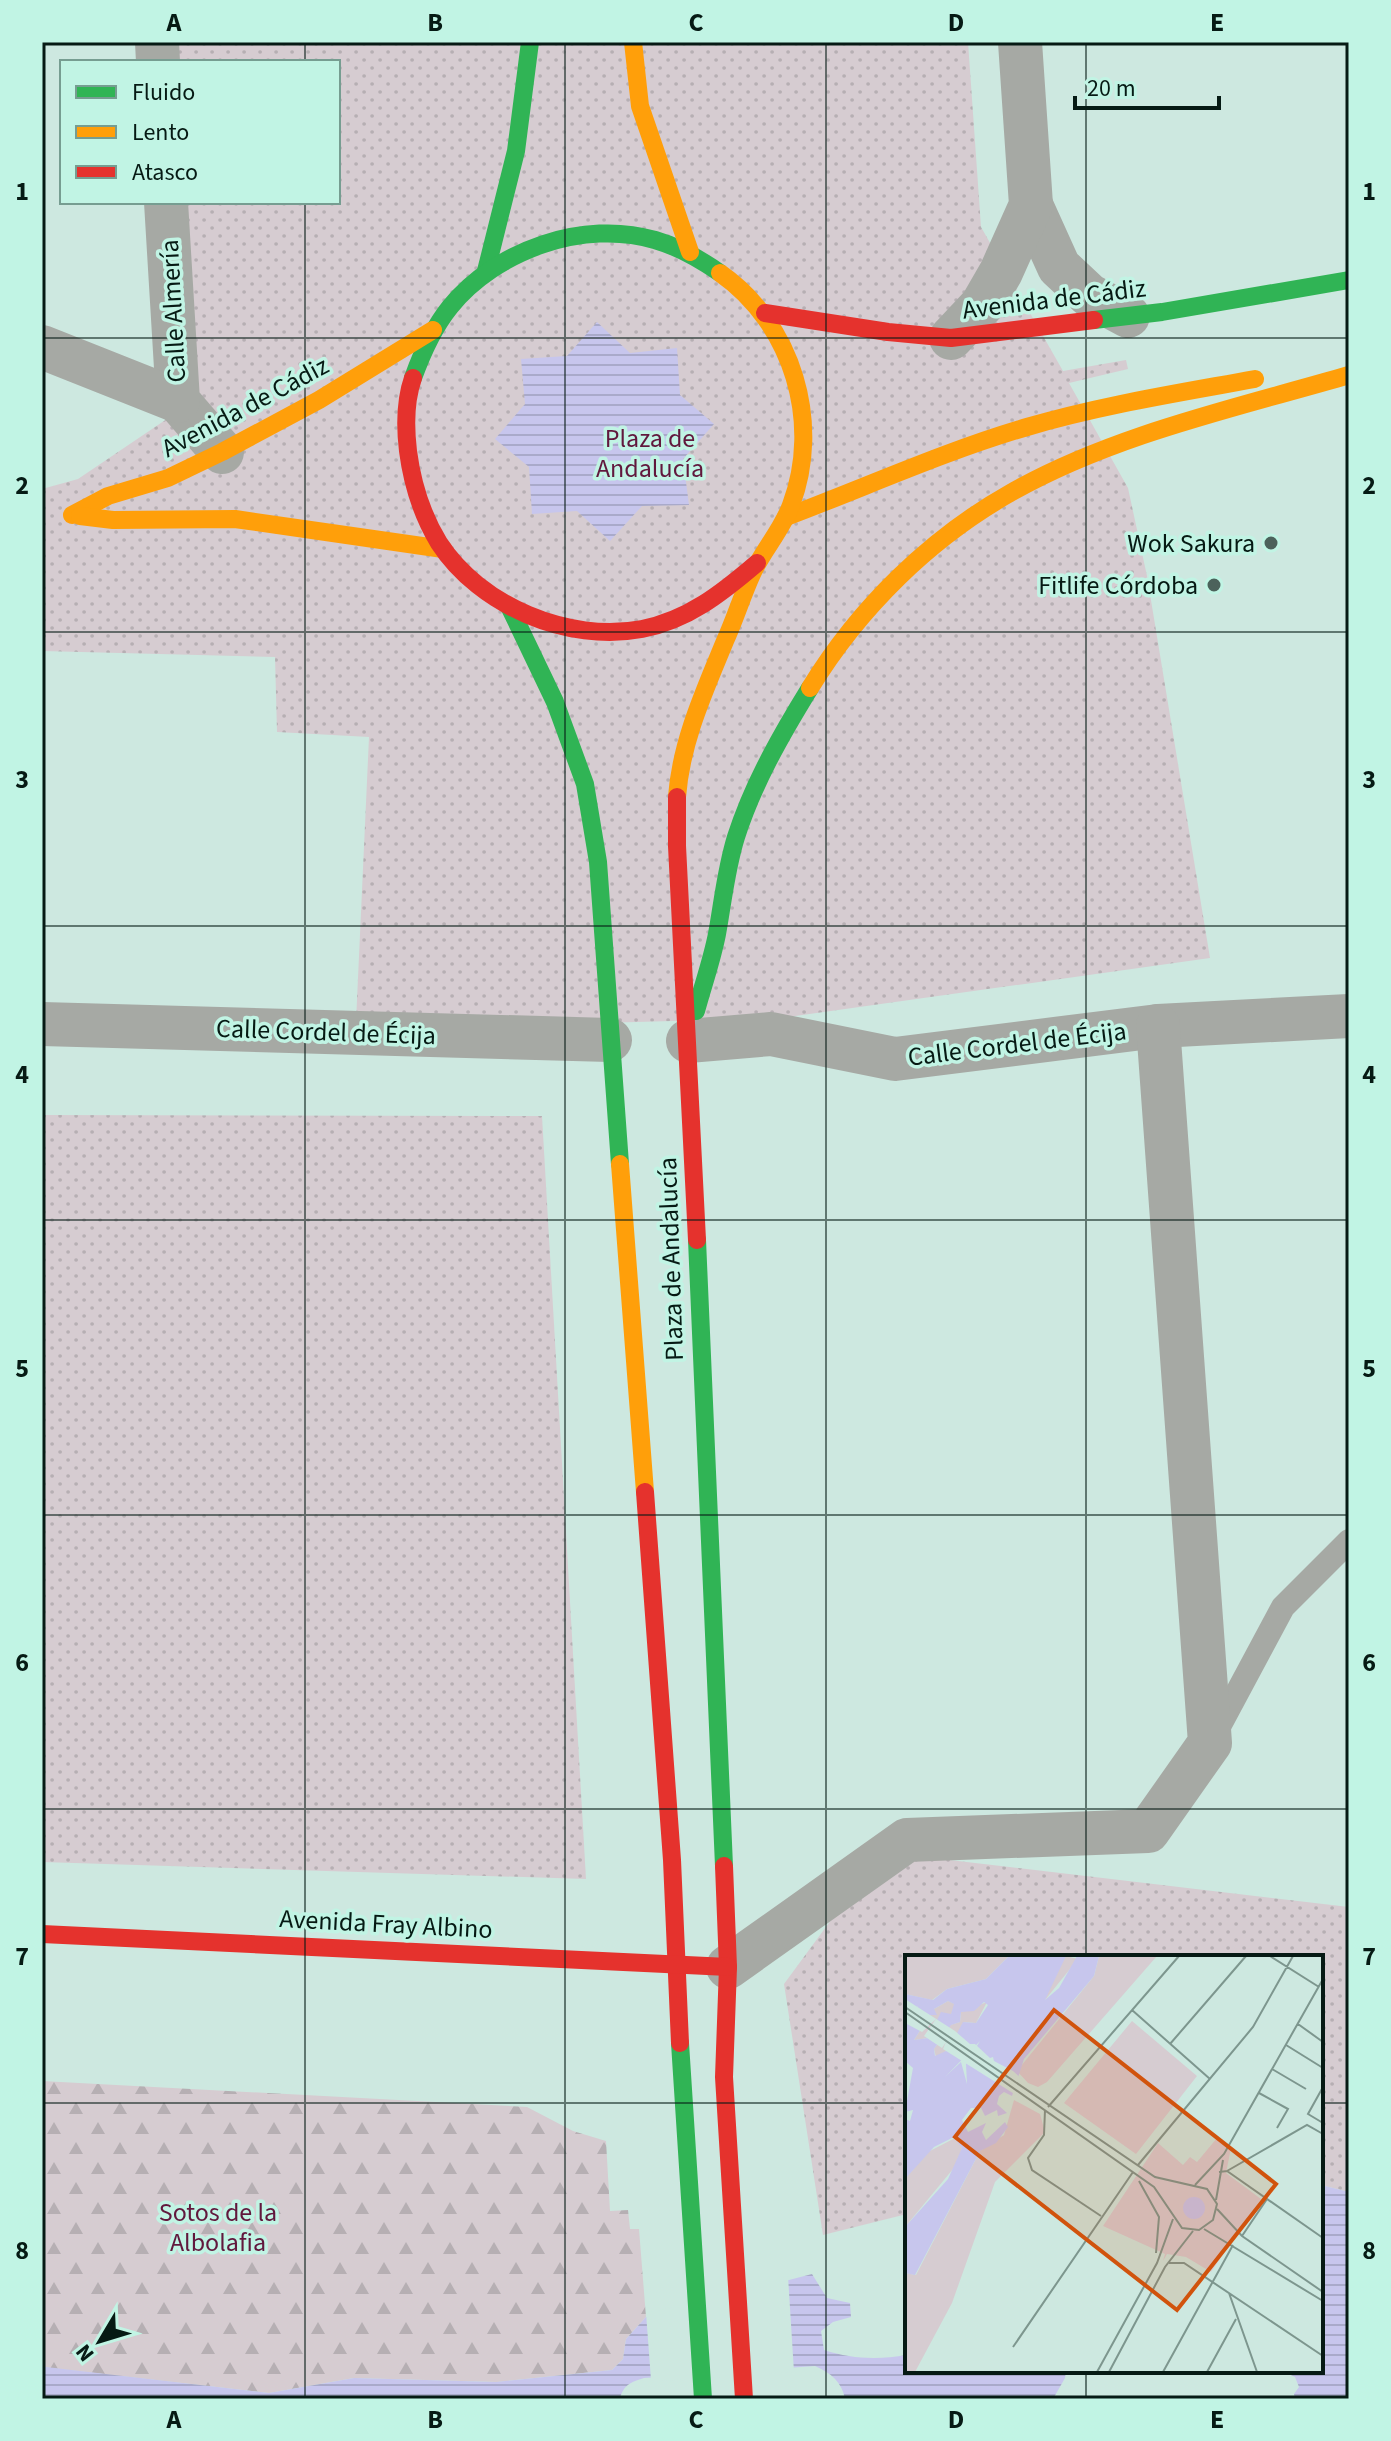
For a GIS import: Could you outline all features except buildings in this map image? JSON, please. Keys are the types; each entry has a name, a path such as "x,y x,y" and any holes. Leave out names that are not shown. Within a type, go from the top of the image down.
{"main road":[{"path":"486,271 516,151 530,42"},
{"path":"633,42 640,106 690,252"},
{"name":"Plaza de Andalucía","path":"744,2399 724,2077 728,1967 688,1041 675,816 680,765 693,719 757,563 786,517 802,466 804,412 791,360 765,313 731,278 690,252 640,235 586,233 534,245 486,271 457,298 433,330 411,383 406,441 417,498 443,549 473,583 510,608 561,627 615,633 667,623 712,602 757,563"},
{"name":"Avenida de Cádiz","path":"765,313 888,332 951,338 1128,316 1349,280"},
{"name":"Avenida de Cádiz","path":"433,330 319,400 222,452 168,478 108,496 65,516 113,520 235,519 443,549"},
{"path":"786,517 998,436 1048,422 1176,393 1349,362"},
{"path":"688,1041 714,946 724,882 740,825 771,755 810,686 853,627 900,576 955,530 1011,493 1085,458 1349,375"},
{"name":"Plaza de Andalucía","path":"510,608 555,702 585,784 598,862 672,1860 675,1967 703,2399"},
{"name":"Avenida Fray Albino","path":"42,1934 575,1959 675,1967 728,1967"}],"street":[{"path":"1020,42 1031,205 1059,267 1089,295 1128,316"},
{"name":"Calle Almería","path":"166,204 178,401 222,452"},
{"path":"951,338 982,305 1001,272 1031,205"},
{"path":"42,347 178,401"},
{"name":"Calle Cordel de Écija","path":"688,1041 771,1034 895,1059 1158,1026 1349,1016"},
{"name":"Calle Cordel de Écija","path":"42,1024 610,1040"},
{"path":"728,1967 907,1840 1148,1831 1210,1743 1158,1026"}],"lane":[{"path":"1210,1743 1283,1607 1349,1541"}],"green space":[{"name":"Plaza de Andalucía","path":"172,42 968,42 981,227 1063,371 1126,360 1128,369 1069,383 1128,488 1147,576 1210,958 781,1018 527,1025 356,1022 369,737 277,732 275,657 42,651 42,489 78,479 192,402 177,204 340,204 340,60 170,60"},
{"path":"42,1115 542,1116 586,1879 42,1862"},
{"path":"881,1852 1349,1907 1349,2192 1323,2186 1323,1955 905,1955 905,2214 823,2235 784,1984"},
{"name":"Sotos de la Albolafia","path":"42,2081 527,2107 573,2131 606,2141 610,2211 628,2210 630,2229 639,2229 646,2317 626,2339 623,2359 612,2370 497,2382 354,2378 269,2393 42,2367"}],"water":[{"path":"597,322 630,353 677,348 680,395 714,424 683,459 689,505 642,506 610,541 577,511 532,514 529,467 495,439 525,404 521,359 567,356"},
{"path":"1323,2186 1349,2192 1349,2399 1295,2399 1294,2394 1299,2387 1295,2377 1286,2373 1323,2373"},
{"path":"812,2274 827,2298 850,2303 851,2317 833,2322 821,2331 824,2350 865,2358 905,2355 905,2373 1066,2373 1053,2399 845,2399 835,2379 815,2366 644,2378 628,2385 620,2399 42,2399 42,2367 269,2393 354,2378 496,2382 612,2370 623,2359 626,2339 646,2317"}],"pier":[{"path":"788,2276 794,2372 647,2382 651,2380 646,2313 710,2295 734,2294"}],"traffic: fast":[{"path":"486,271 516,151 530,42"},
{"path":"413,378 438,323 469,287 516,255 543,244 599,234 628,235 672,246 720,273"},
{"path":"1094,320 1162,312 1349,280"},
{"path":"510,608 555,702 585,784 598,862 620,1164"},
{"path":"696,1011 715,944 730,861 743,817 768,760 810,688"},
{"path":"697,1240 724,1866"},
{"path":"680,2043 703,2399"}],"traffic: slow":[{"path":"633,42 640,106 690,252"},
{"path":"677,797 683,757 709,679 752,574 791,505 800,474 803,441 801,409 783,347 766,319 745,294 720,273"},
{"path":"72,515 108,496 168,478 222,452 319,400 433,330"},
{"path":"810,688 851,630 899,577 953,531 1012,492 1051,472 1134,438 1349,375"},
{"path":"786,517 936,458 1027,427 1112,406 1255,379"},
{"path":"80,516 113,520 235,519 443,549"},
{"path":"620,1164 645,1492"}],"traffic: jam":[{"path":"765,313 888,332 951,338 1094,320"},
{"path":"413,378 407,405 407,442 412,475 423,510 439,543 456,565 502,602 556,625 614,632 642,629 689,612 717,595 757,563"},
{"path":"677,797 697,1240"},
{"path":"645,1492 672,1860 680,2043"},
{"path":"724,1866 728,1967 724,2077 744,2399"},
{"path":"42,1934 728,1967"}],"place":[{"name":"Wok Sakura","path":"1271,543"},
{"name":"Fitlife Córdoba","path":"1214,585"}]}
